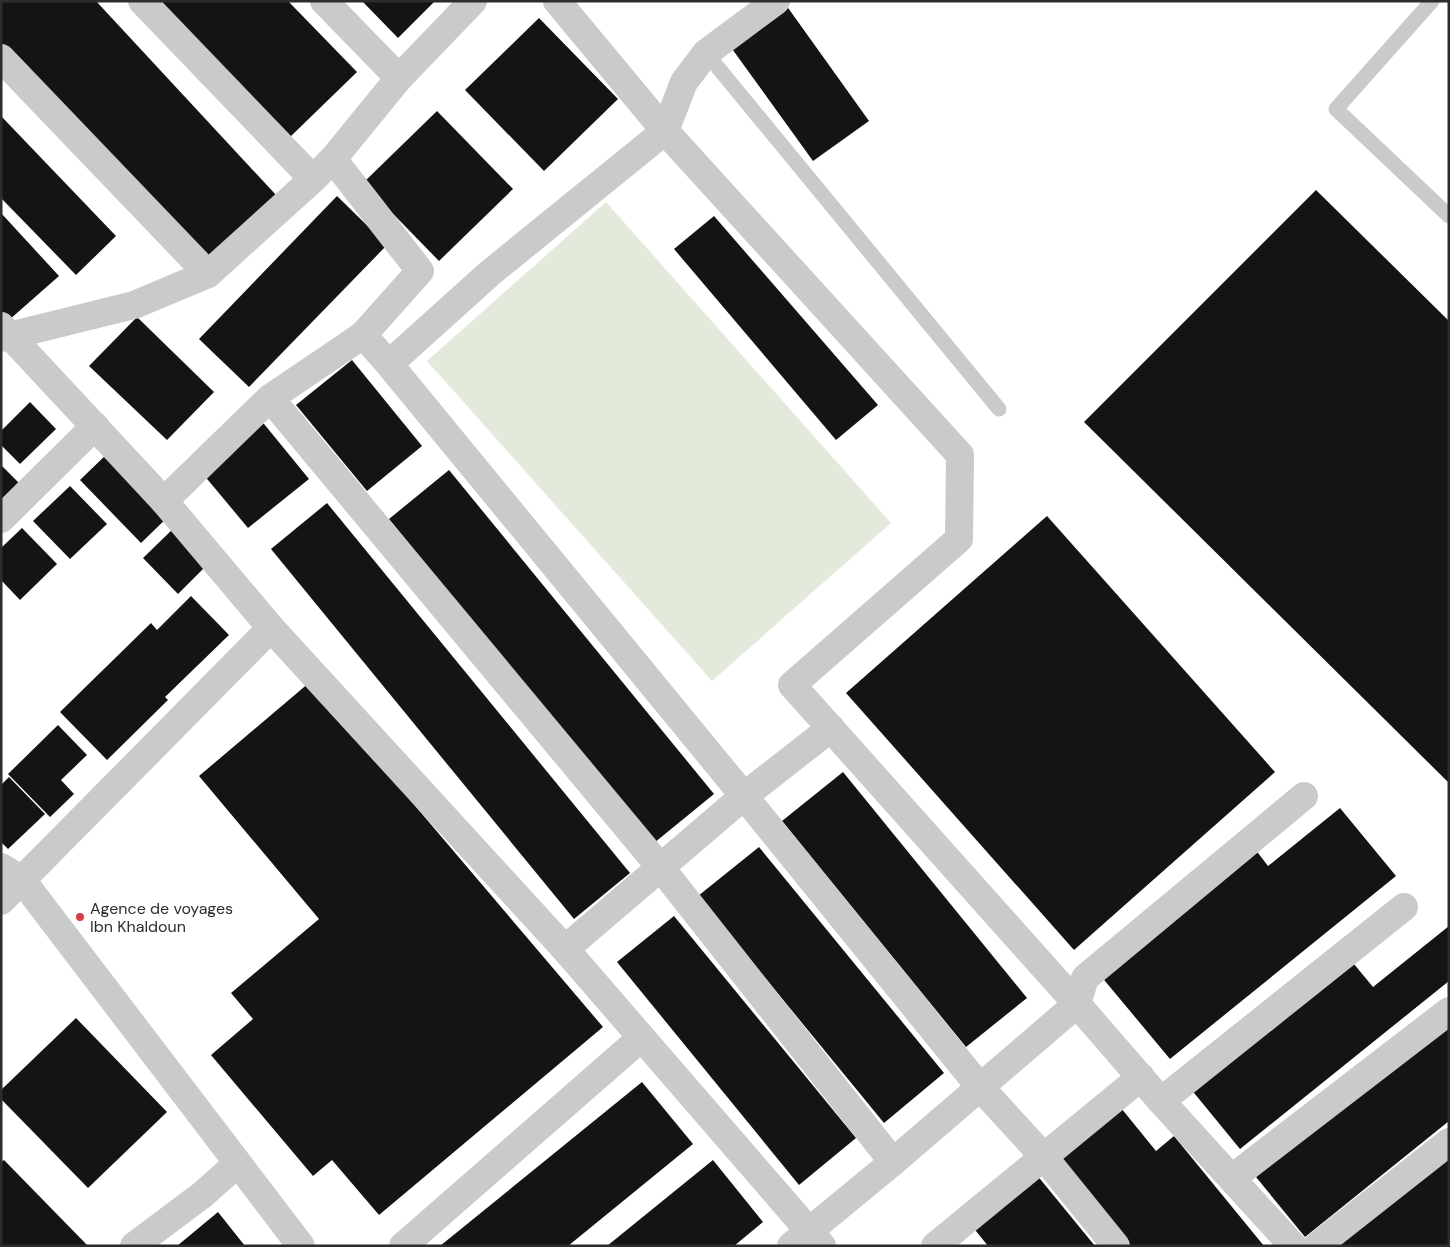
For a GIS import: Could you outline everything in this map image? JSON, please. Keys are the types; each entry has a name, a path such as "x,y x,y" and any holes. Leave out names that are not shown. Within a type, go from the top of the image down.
{"street":[{"path":"142,1 313,179"},
{"path":"324,1 399,78"},
{"path":"4,333 134,305 208,274 313,179 333,158 399,78 473,1"},
{"path":"557,1 665,131 960,456 959,540 792,685 1077,1004 1161,1102 1293,1246"},
{"path":"389,364 490,273 665,131 684,82 706,53 776,1"},
{"path":"1,58 208,274"},
{"path":"164,501 270,398 363,335 420,271 333,158"},
{"path":"4,333 95,426 164,501 271,628 565,950 641,1038 808,1241 979,1086 1077,1004 1085,978 1304,796"},
{"path":"363,335 389,364 744,796 979,1086 1044,1157 1116,1246"},
{"path":"270,398 661,868 893,1162"},
{"path":"1,519 95,426"},
{"path":"1,901 12,873 271,628"},
{"path":"565,950 744,796 831,728"},
{"path":"12,873 300,1246"},
{"path":"1161,1102 1404,907"},
{"path":"1232,1178 1449,1011"},
{"path":"403,1246 641,1038"},
{"path":"935,1246 963,1237 1044,1157 1141,1077"},
{"path":"1317,1246 1449,1142"},
{"path":"134,1246 202,1195 237,1164"}],"lane":[{"path":"1432,1 1336,109 1449,216"},
{"path":"706,53 999,409"}],"shaded area":[{"path":"606,202 891,523 712,681 427,361"}],"building":[{"path":"1,1 96,1 277,196 209,261 1,44"},
{"path":"156,1 288,1 357,72 289,138"},
{"path":"362,1 435,1 398,38"},
{"path":"786,5 869,121 813,161 730,46"},
{"path":"539,18 618,99 544,171 465,90"},
{"path":"437,111 513,189 439,261 363,183"},
{"path":"1,116 116,236 76,275 1,198"},
{"path":"1316,190 1449,321 1449,783 1084,422"},
{"path":"337,196 387,245 249,387 199,339"},
{"path":"1,213 59,276 9,320 1,311"},
{"path":"714,216 878,405 836,440 674,249"},
{"path":"137,317 214,392 167,440 89,366"},
{"path":"352,360 422,446 367,491 296,405"},
{"path":"30,402 56,429 20,464 1,445 1,431"},
{"path":"260,419 309,479 248,528 198,468"},
{"path":"110,451 172,513 141,543 80,480"},
{"path":"1,465 23,487 1,508"},
{"path":"449,470 714,794 654,843 389,519"},
{"path":"70,486 107,524 70,559 33,521"},
{"path":"327,503 630,873 574,919 271,549"},
{"path":"1047,516 1275,772 1074,950 846,693"},
{"path":"176,526 210,562 178,594 143,558"},
{"path":"22,528 57,564 20,600 1,580 1,548"},
{"path":"191,596 229,635 165,697 168,700 107,760 60,712 151,623 157,630"},
{"path":"310,682 603,1027 379,1215 332,1160 313,1176 211,1055 253,1019 231,993 319,919 199,776"},
{"path":"58,725 87,755 61,780 74,794 50,817 8,774"},
{"path":"843,772 1027,998 966,1047 782,821"},
{"path":"9,777 45,814 8,849 1,842 1,785"},
{"path":"1340,808 1396,876 1170,1059 1100,975 1255,849 1268,866"},
{"path":"759,847 944,1073 884,1123 698,896"},
{"path":"674,916 856,1138 799,1185 617,962"},
{"path":"1449,926 1449,981 1240,1149 1190,1088 1349,958 1373,987"},
{"path":"76,1018 167,1112 88,1188 1,1099 1,1090"},
{"path":"1449,1021 1449,1121 1305,1237 1256,1177"},
{"path":"642,1082 693,1144 568,1246 440,1246"},
{"path":"1121,1108 1156,1151 1174,1136 1264,1246 1131,1246 1059,1157"},
{"path":"1449,1153 1449,1246 1334,1246"},
{"path":"4,1160 88,1246 1,1246 1,1162"},
{"path":"713,1160 763,1222 734,1246 607,1246"},
{"path":"1036,1174 1095,1246 988,1246 972,1226"},
{"path":"218,1212 245,1246 177,1246"}],"place":[{"name":"Agence de voyages Ibn Khaldoun","path":"80,917"}]}
